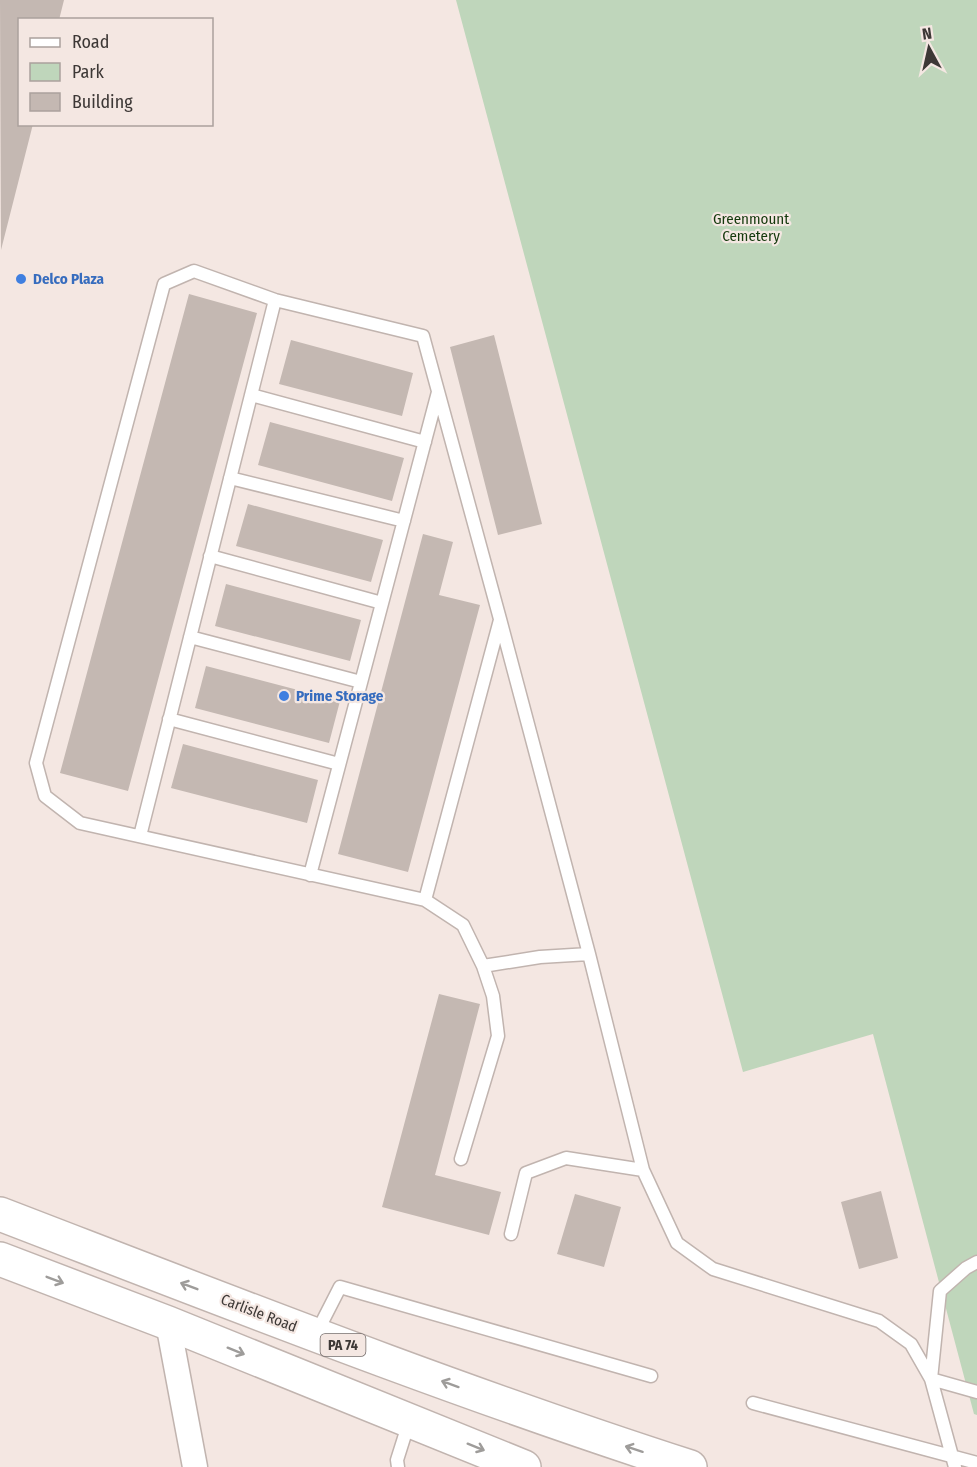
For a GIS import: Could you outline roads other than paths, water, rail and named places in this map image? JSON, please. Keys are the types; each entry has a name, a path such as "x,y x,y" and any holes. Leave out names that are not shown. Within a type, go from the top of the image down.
{"main road":[{"name":"Carlisle Road","path":"0,1214 315,1335 584,1433 690,1467"},
{"path":"0,1259 168,1323 524,1467"}],"street":[{"path":"168,1323 195,1467"}],"lane":[{"path":"461,1159 498,1036 493,996 483,966 463,925 425,900 80,823 45,796 36,763 164,284 194,270 275,300 423,336 589,954 643,1170 676,1243 712,1269 879,1321 911,1344 931,1378 953,1462"},
{"path":"140,836 275,300"},
{"path":"310,874 438,391"},
{"path":"251,395 425,442"},
{"path":"230,478 404,521"},
{"path":"210,556 382,603"},
{"path":"425,900 500,619"},
{"path":"190,637 361,682"},
{"path":"169,719 339,764"},
{"path":"483,966 540,957 589,954"},
{"path":"511,1234 526,1173 566,1158 643,1170"},
{"path":"931,1378 940,1291 966,1268 977,1262"},
{"path":"315,1335 340,1287 651,1376"},
{"path":"931,1378 977,1392"},
{"path":"753,1403 953,1462 977,1464"},
{"path":"398,1467 397,1460 409,1421"}],"place":[{"name":"Delco Plaza","path":"21,279"},
{"name":"Prime Storage","path":"284,696"}],"park label":[{"name":"Greenmount Cemetery","path":"751,228"}]}
